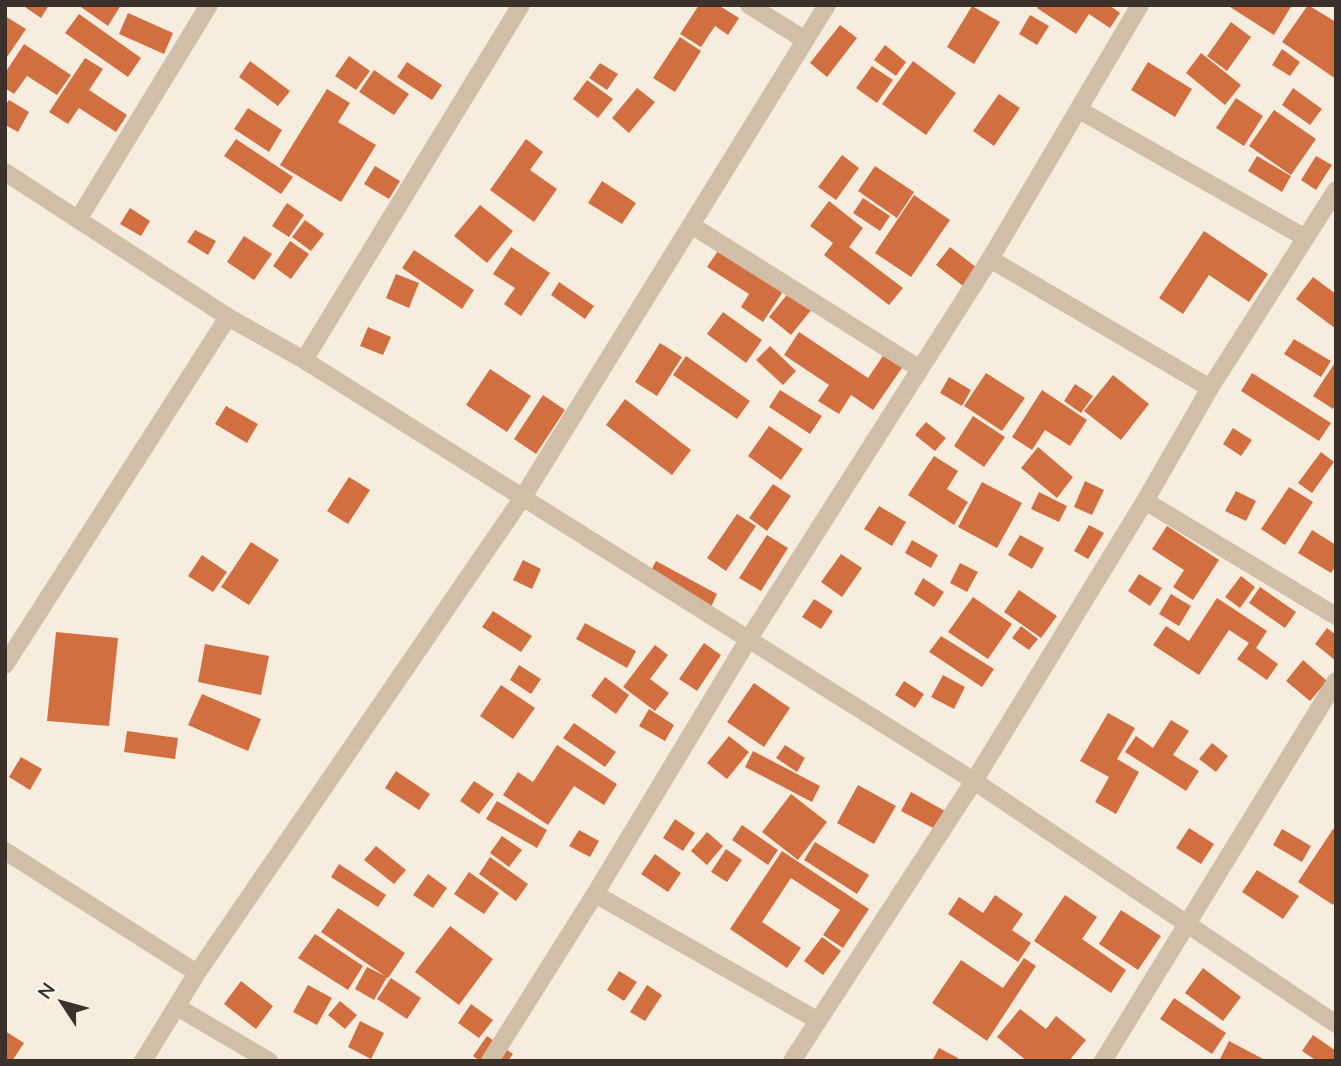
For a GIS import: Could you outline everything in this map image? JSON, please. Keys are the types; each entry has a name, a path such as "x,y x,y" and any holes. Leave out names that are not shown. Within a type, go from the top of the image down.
{"street":[{"path":"79,218 209,5"},
{"path":"304,360 521,5"},
{"path":"749,5 804,40"},
{"path":"143,1061 197,972 523,497 827,5"},
{"path":"490,1061 595,894 748,640 990,259 1140,5"},
{"path":"1079,110 1304,237"},
{"path":"5,172 228,317 304,360 974,781 1336,1024"},
{"path":"792,1061 974,781 1145,501 1210,388 1336,190"},
{"path":"691,225 920,369"},
{"path":"990,259 1210,388"},
{"path":"5,665 228,317"},
{"path":"1145,501 1336,616"},
{"path":"1103,1061 1336,681"},
{"path":"5,851 197,972"},
{"path":"595,894 817,1020"},
{"path":"177,1007 269,1061"}],"building":[{"path":"22,5 49,5 41,18"},
{"path":"78,5 121,5 108,26"},
{"path":"699,5 718,5 739,18 728,35 715,26 701,47 680,34"},
{"path":"1039,5 1109,5 1120,13 1110,28 1089,14 1076,34 1037,8"},
{"path":"1227,5 1292,5 1274,35"},
{"path":"1308,5 1336,22 1336,79 1282,42"},
{"path":"972,6 1000,22 974,64 947,47"},
{"path":"128,13 173,33 164,54 119,34"},
{"path":"79,14 141,58 128,77 65,33"},
{"path":"1030,15 1049,26 1037,45 1019,34"},
{"path":"5,16 26,29 5,60"},
{"path":"1231,22 1251,37 1227,71 1207,56"},
{"path":"840,25 857,38 827,77 810,63"},
{"path":"680,37 701,51 675,92 653,78"},
{"path":"24,44 71,75 57,95 27,76 14,94 5,88 5,73"},
{"path":"885,45 906,62 896,76 874,60"},
{"path":"1282,49 1300,62 1290,76 1272,65"},
{"path":"1201,53 1241,85 1225,105 1186,73"},
{"path":"349,56 370,71 356,90 335,76"},
{"path":"85,58 103,69 89,90 127,115 116,132 79,108 68,124 49,112"},
{"path":"250,61 290,91 278,106 239,77"},
{"path":"913,61 956,93 926,135 882,104"},
{"path":"407,62 442,85 432,100 397,77"},
{"path":"1148,62 1192,89 1175,117 1131,90"},
{"path":"600,63 618,74 607,90 589,78"},
{"path":"872,66 893,80 877,103 856,88"},
{"path":"374,70 409,94 394,115 359,92"},
{"path":"587,80 613,99 598,118 573,99"},
{"path":"637,88 655,102 629,133 612,118"},
{"path":"1293,88 1322,109 1310,125 1282,105"},
{"path":"327,89 350,103 338,122 376,145 341,202 280,165"},
{"path":"999,94 1020,108 994,146 973,131"},
{"path":"1236,98 1263,116 1244,146 1216,128"},
{"path":"9,100 29,112 18,132 5,125 5,106"},
{"path":"248,108 282,130 269,152 234,129"},
{"path":"1274,110 1316,139 1291,175 1249,146"},
{"path":"236,139 293,177 281,194 224,156"},
{"path":"526,139 543,152 530,170 557,189 534,222 490,190"},
{"path":"842,155 859,168 836,200 818,187"},
{"path":"1257,156 1291,176 1282,192 1248,171"},
{"path":"1316,156 1332,165 1316,190 1301,180"},
{"path":"375,166 400,181 389,199 364,184"},
{"path":"875,166 914,192 897,218 858,191"},
{"path":"602,181 636,203 622,224 588,203"},
{"path":"914,195 950,220 911,277 875,253"},
{"path":"863,198 890,216 880,231 853,213"},
{"path":"829,201 863,228 849,247 903,288 889,305 824,255 833,243 810,226"},
{"path":"287,203 304,215 289,237 272,226"},
{"path":"480,205 513,231 487,263 454,236"},
{"path":"130,208 150,221 141,236 120,224"},
{"path":"305,220 324,234 311,251 292,237"},
{"path":"195,230 216,241 208,255 187,242"},
{"path":"1204,231 1268,274 1249,302 1209,275 1183,314 1159,298"},
{"path":"244,236 272,254 254,280 227,262"},
{"path":"290,241 309,254 291,279 273,266"},
{"path":"511,247 550,273 521,316 504,304 515,288 493,274"},
{"path":"950,247 981,271 967,289 936,265"},
{"path":"720,248 784,290 763,322 741,307 749,294 707,267"},
{"path":"414,250 474,290 462,309 402,268"},
{"path":"396,274 419,283 409,308 386,298"},
{"path":"1313,277 1336,294 1336,329 1296,299"},
{"path":"559,282 594,306 585,319 551,295"},
{"path":"790,291 812,309 791,335 769,317"},
{"path":"723,312 762,340 746,363 707,334"},
{"path":"368,327 391,337 383,355 360,346"},
{"path":"799,332 868,378 885,353 904,365 873,410 851,395 839,414 818,401 829,385 784,355"},
{"path":"1294,339 1331,361 1321,377 1284,354"},
{"path":"660,343 682,357 657,396 635,382"},
{"path":"770,346 796,371 783,385 756,360"},
{"path":"686,356 750,401 737,419 673,375"},
{"path":"1336,361 1336,404 1333,409 1313,396"},
{"path":"490,369 531,396 507,432 466,405"},
{"path":"986,373 1025,398 1002,431 964,406"},
{"path":"1252,373 1331,423 1319,441 1241,391"},
{"path":"1113,375 1149,404 1121,440 1084,411"},
{"path":"949,377 971,390 962,406 940,393"},
{"path":"1075,384 1093,396 1081,413 1064,401"},
{"path":"780,390 822,416 810,434 769,407"},
{"path":"1042,390 1087,420 1070,446 1045,430 1032,450 1012,437"},
{"path":"543,395 565,410 536,454 514,439"},
{"path":"625,399 691,450 672,475 606,425"},
{"path":"226,406 258,424 247,443 215,424"},
{"path":"973,416 1005,437 984,467 954,446"},
{"path":"926,422 946,438 935,451 915,435"},
{"path":"769,426 803,449 781,480 748,456"},
{"path":"1233,428 1252,440 1241,456 1223,444"},
{"path":"1038,447 1073,477 1057,498 1021,468"},
{"path":"1321,452 1334,462 1312,493 1298,483"},
{"path":"934,456 958,471 947,489 968,502 954,525 908,495"},
{"path":"349,477 370,490 348,524 327,511"},
{"path":"1085,481 1104,490 1092,515 1074,507"},
{"path":"982,482 1022,503 997,548 958,527"},
{"path":"773,484 791,496 767,531 749,518"},
{"path":"1289,487 1313,502 1285,545 1261,529"},
{"path":"1236,491 1256,501 1246,521 1225,511"},
{"path":"1039,492 1067,506 1059,522 1031,509"},
{"path":"879,506 906,522 892,546 864,529"},
{"path":"737,514 756,526 726,571 707,558"},
{"path":"1089,525 1104,533 1088,559 1074,551"},
{"path":"1167,526 1219,560 1193,600 1173,587 1184,570 1152,549"},
{"path":"1312,530 1336,545 1336,566 1331,573 1298,553"},
{"path":"767,535 788,548 761,591 739,578"},
{"path":"1020,535 1044,548 1032,569 1008,555"},
{"path":"912,540 938,555 931,568 905,553"},
{"path":"251,542 279,560 249,605 221,587"},
{"path":"841,554 862,568 842,597 821,582"},
{"path":"202,555 227,572 213,592 188,576"},
{"path":"523,560 541,569 532,589 513,580"},
{"path":"656,561 717,594 710,609 648,576"},
{"path":"960,563 978,572 967,592 950,583"},
{"path":"1139,574 1162,588 1150,606 1128,591"},
{"path":"1241,576 1255,587 1240,608 1225,597"},
{"path":"923,578 944,592 934,607 914,594"},
{"path":"1260,587 1296,612 1285,628 1249,603"},
{"path":"1019,590 1057,616 1041,638 1004,612"},
{"path":"1171,594 1191,606 1179,626 1159,614"},
{"path":"973,597 1012,624 988,659 948,632"},
{"path":"1217,598 1267,631 1256,648 1278,664 1267,680 1237,659 1249,643 1229,630 1199,675 1153,645 1166,626 1189,641"},
{"path":"814,599 833,611 821,629 802,617"},
{"path":"493,611 532,636 521,652 482,627"},
{"path":"585,623 636,651 627,668 576,639"},
{"path":"1021,626 1038,639 1029,650 1012,638"},
{"path":"1327,628 1336,635 1336,661 1315,644"},
{"path":"56,632 118,638 109,726 47,721"},
{"path":"941,636 994,669 982,687 929,652"},
{"path":"704,643 721,655 697,691 679,679"},
{"path":"205,644 269,656 261,695 198,682"},
{"path":"655,645 668,655 650,679 669,693 655,711 623,687"},
{"path":"1303,660 1327,681 1310,701 1286,681"},
{"path":"519,665 541,679 531,694 510,680"},
{"path":"943,675 965,687 954,709 931,697"},
{"path":"605,677 629,695 616,714 591,696"},
{"path":"904,681 924,694 915,708 895,695"},
{"path":"754,683 790,708 764,747 727,722"},
{"path":"501,685 535,708 513,739 480,716"},
{"path":"202,694 261,719 248,751 188,725"},
{"path":"649,709 674,725 665,741 639,726"},
{"path":"1108,713 1135,728 1117,759 1139,772 1116,814 1095,802 1109,777 1080,761"},
{"path":"1171,720 1189,731 1173,755 1199,771 1186,791 1125,752 1136,736 1153,748"},
{"path":"574,723 616,752 605,767 563,738"},
{"path":"127,731 178,738 175,759 124,752"},
{"path":"729,736 749,752 727,779 707,763"},
{"path":"1212,743 1228,756 1216,772 1199,759"},
{"path":"557,745 617,784 604,805 574,786 548,825 503,795 518,772 533,782"},
{"path":"785,745 805,758 797,772 776,758"},
{"path":"753,751 820,786 812,802 745,767"},
{"path":"21,757 42,769 30,790 9,777"},
{"path":"396,771 430,794 419,810 385,788"},
{"path":"474,781 494,794 479,814 460,801"},
{"path":"858,785 896,806 874,844 837,823"},
{"path":"911,792 945,811 935,829 901,811"},
{"path":"791,794 827,822 798,860 762,832"},
{"path":"497,801 547,830 537,848 486,819"},
{"path":"675,819 695,833 683,851 663,838"},
{"path":"742,825 778,850 768,865 732,840"},
{"path":"1189,828 1214,844 1201,864 1176,848"},
{"path":"1282,829 1311,846 1302,862 1273,845"},
{"path":"1333,829 1336,831 1336,900 1333,905 1298,882"},
{"path":"579,830 599,841 590,857 569,846"},
{"path":"707,832 723,846 707,865 691,851"},
{"path":"502,836 522,850 509,867 490,853"},
{"path":"815,842 869,875 857,894 804,860"},
{"path":"376,846 406,870 394,884 364,860"},
{"path":"726,849 742,860 727,882 711,872"},
{"path":"782,851 869,909 843,948 823,935 840,910 791,878 762,922 801,948 787,968 730,929"},
{"path":"655,854 681,873 668,892 641,874"},
{"path":"490,857 528,884 516,901 479,874"},
{"path":"339,864 386,895 378,907 331,877"},
{"path":"1257,870 1299,896 1283,919 1242,892"},
{"path":"469,872 499,893 484,914 454,894"},
{"path":"428,874 447,888 433,908 413,895"},
{"path":"995,895 1023,914 1012,930 1031,943 1018,962 948,914 959,897 983,913"},
{"path":"1065,895 1097,917 1082,939 1126,970 1111,993 1034,941"},
{"path":"338,908 405,953 388,978 321,932"},
{"path":"1121,910 1161,936 1138,970 1099,944"},
{"path":"450,926 493,959 459,1005 415,972"},
{"path":"315,934 363,966 348,990 298,958"},
{"path":"822,937 841,951 823,975 804,961"},
{"path":"1024,958 1036,966 987,1041 932,1003 961,960 1003,988"},
{"path":"367,967 387,977 374,1000 355,989"},
{"path":"1203,968 1241,997 1223,1021 1185,993"},
{"path":"619,971 637,982 624,1001 607,990"},
{"path":"391,978 421,998 407,1019 377,999"},
{"path":"241,981 273,1006 256,1029 224,1004"},
{"path":"308,985 332,998 317,1025 293,1012"},
{"path":"647,985 662,995 645,1021 630,1012"},
{"path":"1174,998 1226,1033 1212,1054 1160,1019"},
{"path":"340,1001 357,1015 345,1029 328,1015"},
{"path":"471,1004 493,1020 479,1038 458,1023"},
{"path":"1020,1009 1046,1029 1056,1016 1086,1040 1069,1061 1027,1061 997,1037"},
{"path":"360,1021 384,1033 371,1059 348,1047"},
{"path":"5,1031 24,1043 12,1061 5,1058"},
{"path":"1313,1035 1336,1051 1336,1061 1317,1061 1302,1051"},
{"path":"487,1036 513,1054 508,1061 480,1061 473,1056"},
{"path":"1229,1041 1267,1061 1219,1061"},
{"path":"939,1048 958,1058 957,1061 932,1061"}]}
